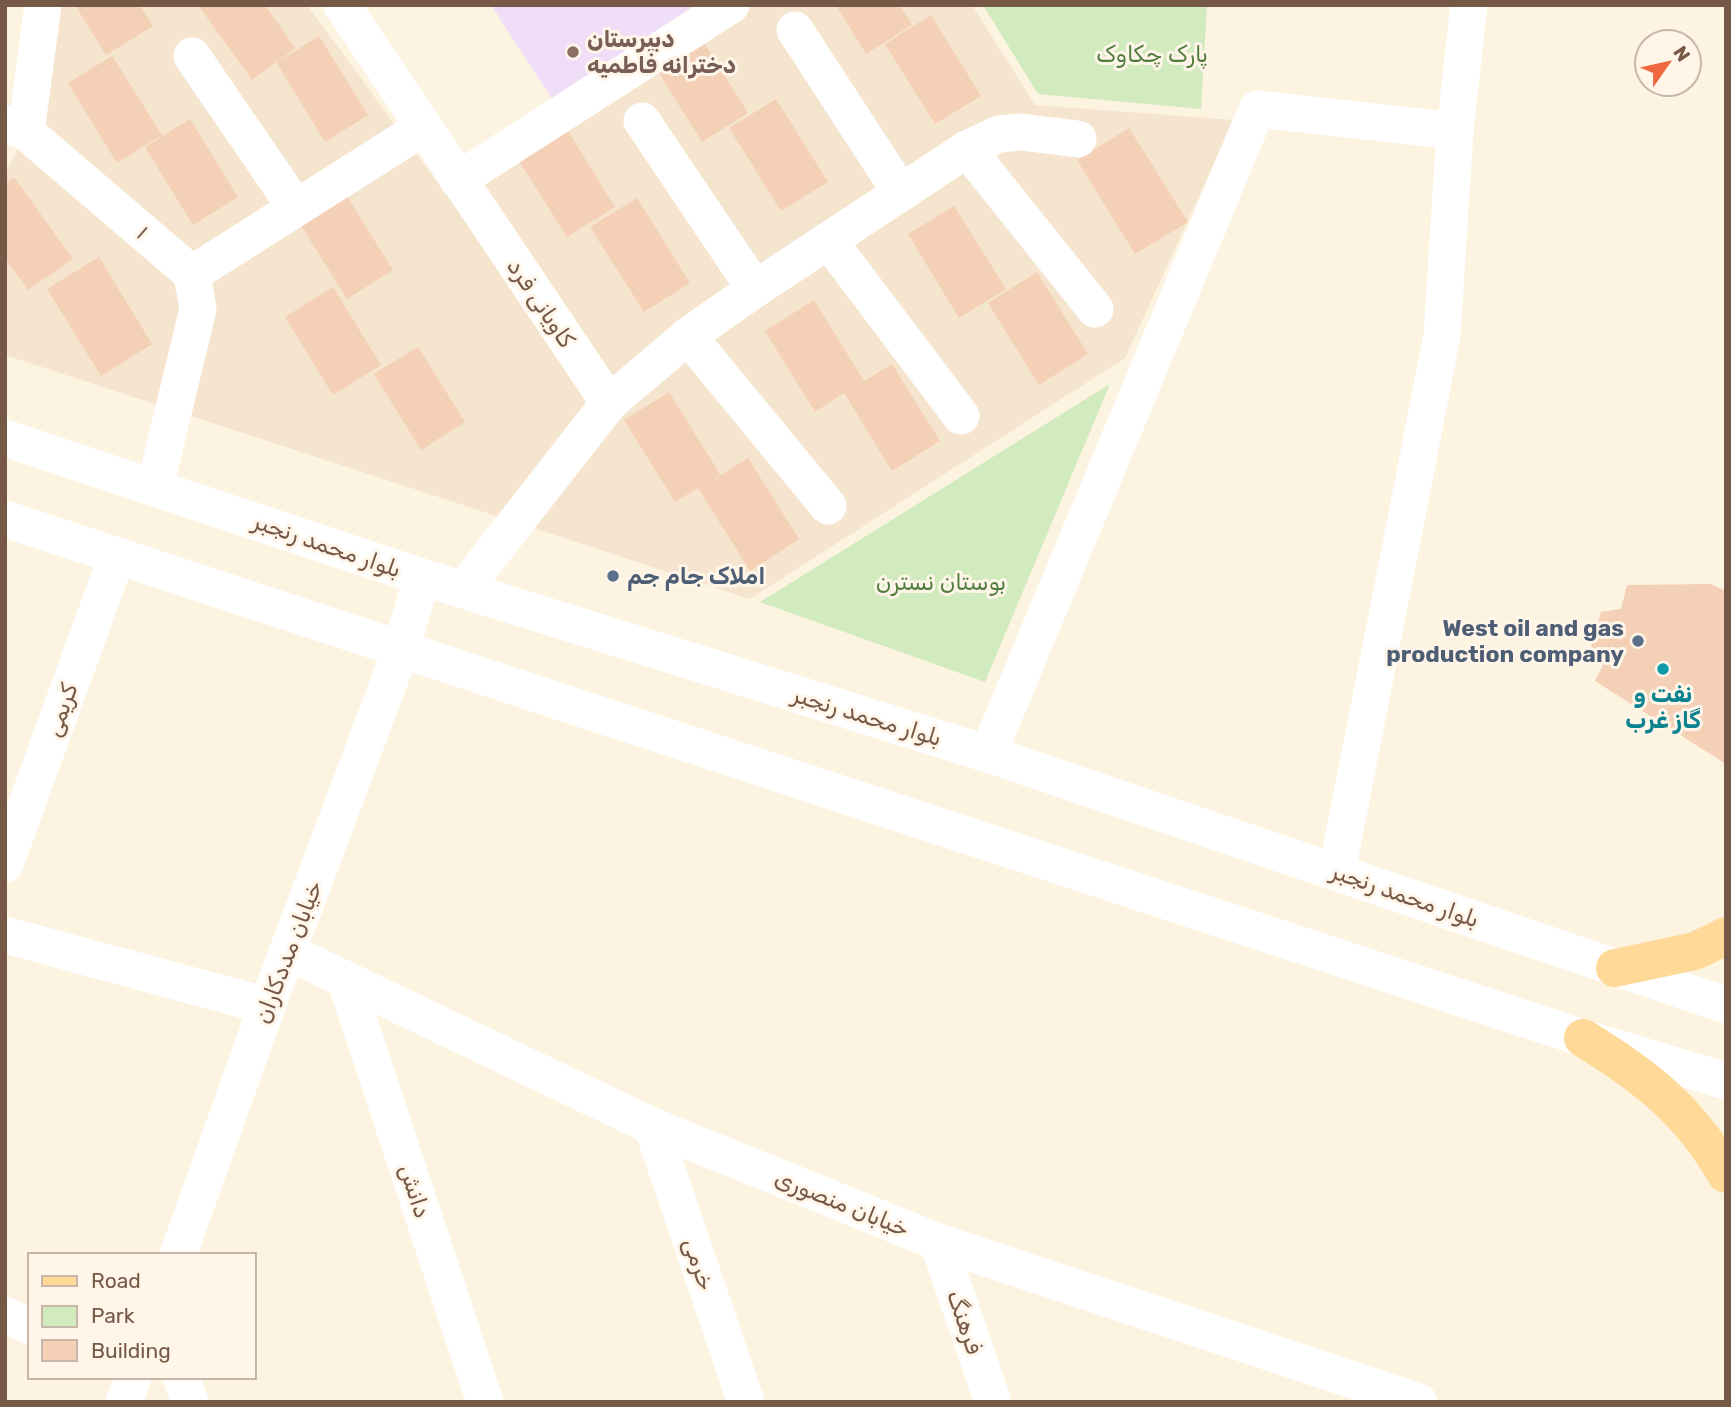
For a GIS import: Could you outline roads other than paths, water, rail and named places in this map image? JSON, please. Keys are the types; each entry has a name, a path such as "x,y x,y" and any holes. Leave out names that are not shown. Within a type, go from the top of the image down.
{"main road":[{"path":"1615,968 1695,951 1726,936"},
{"path":"1583,1038 1660,1091 1689,1121 1726,1174"}],"street":[{"name":"۱","path":"43,5 16,128 192,274"},
{"name":"کاویانی فرد","path":"342,5 609,403"},
{"path":"458,180 731,5"},
{"path":"1337,871 1442,336 1455,131 1469,5"},
{"path":"795,30 901,193"},
{"path":"192,56 296,208"},
{"path":"988,754 1257,109 1455,131"},
{"path":"642,121 754,289"},
{"path":"155,487 198,310 192,274 424,127"},
{"path":"463,590 609,403 688,336 754,289 967,149 999,134 1021,132 1079,139"},
{"path":"967,149 1095,309"},
{"path":"829,241 961,416"},
{"path":"688,336 828,506"},
{"name":"بلوار محمد رنجبر","path":"5,438 422,578 988,754 1726,1005"},
{"path":"5,519 1583,1038 1726,1081"},
{"name":"کریمی","path":"5,864 117,556"},
{"name":"خیابان مددکاران","path":"179,1253 267,1006 401,650 422,578"},
{"path":"5,935 267,1006"},
{"name":"خیابان منصوری","path":"288,952 652,1126 938,1242 1377,1395 1419,1402"},
{"name":"دانش","path":"345,979 485,1402"},
{"name":"خرمی","path":"652,1126 746,1402"},
{"name":"فرهنگ","path":"938,1242 993,1402"},
{"path":"5,1315 28,1325"},
{"path":"124,1402 133,1379"},
{"path":"182,1379 190,1402"}],"place":[{"name":"دبیرستان دخترانه فاطمیه","path":"573,52"},
{"name":"املاک جام جم","path":"613,576"},
{"name":"West oil and gas production company","path":"1638,641"},
{"name":"نفت و گاز غرب","path":"1663,669"}],"park label":[{"name":"پارک چکاوک","path":"1152,54"},
{"name":"بوستان نسترن","path":"941,582"}]}
